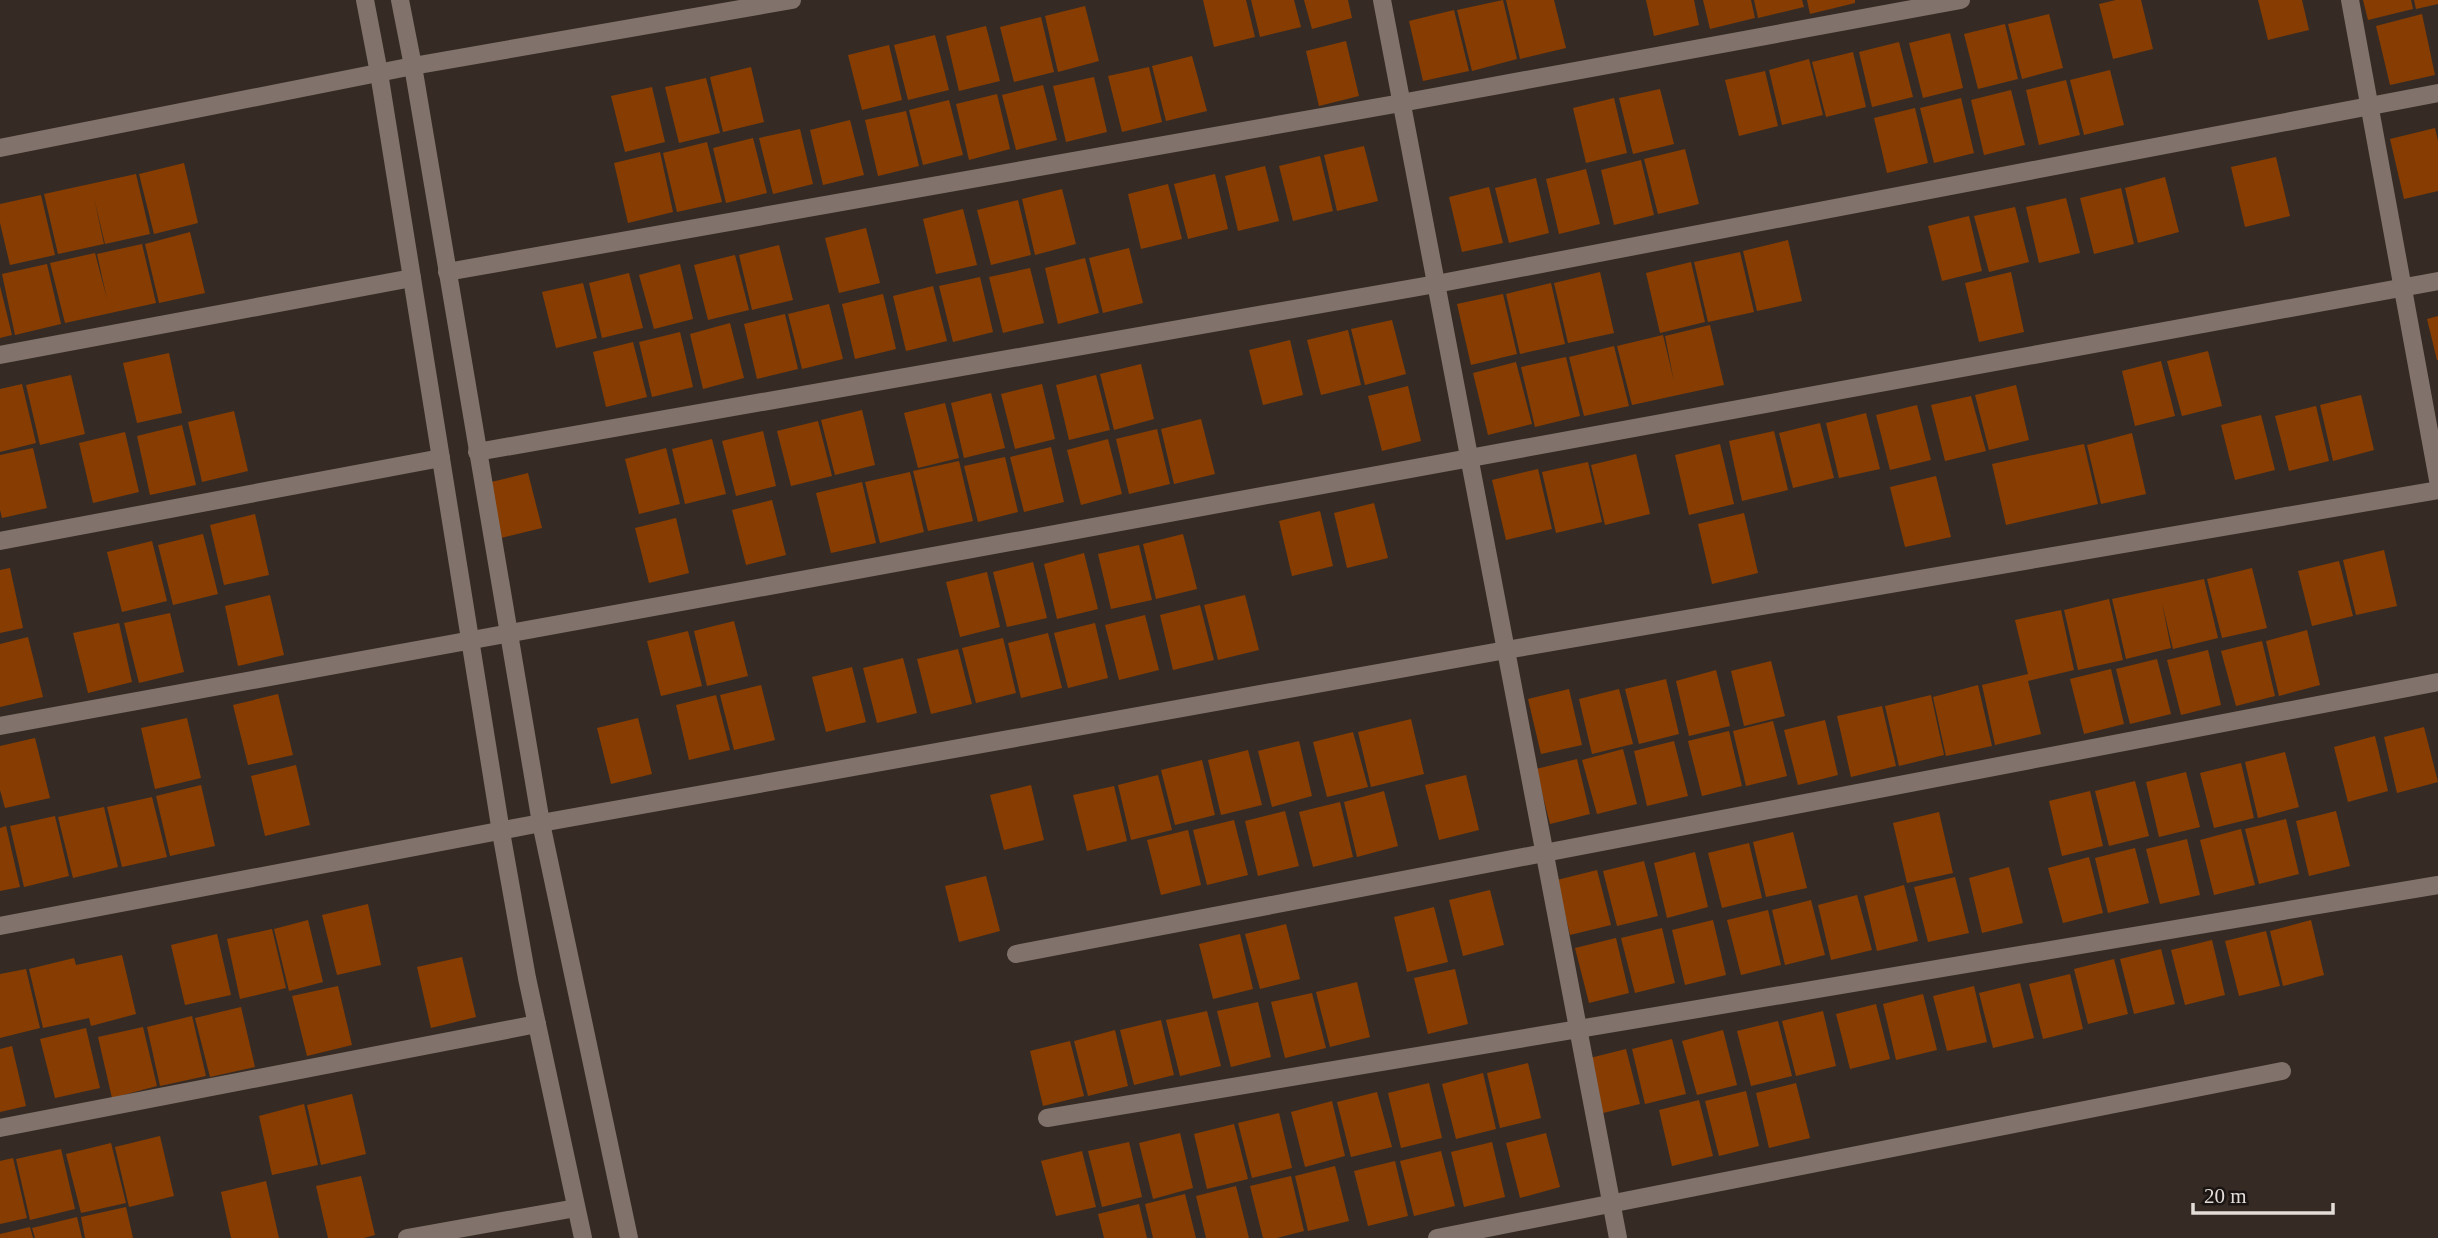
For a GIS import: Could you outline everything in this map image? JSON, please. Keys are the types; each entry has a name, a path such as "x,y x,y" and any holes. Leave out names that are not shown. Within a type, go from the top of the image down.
{"street":[{"path":"365,0 501,832 537,1024 583,1238"},
{"path":"400,0 541,823 629,1238"},
{"path":"0,148 413,66 792,0"},
{"path":"1382,0 1618,1238"},
{"path":"447,272 1401,103 1961,0"},
{"path":"2350,0 2438,481"},
{"path":"477,453 1436,285 2438,93"},
{"path":"0,355 412,278"},
{"path":"0,726 2438,281"},
{"path":"0,541 441,458"},
{"path":"0,926 541,823 1506,650 2438,490"},
{"path":"1016,954 2438,682"},
{"path":"1047,1118 2438,885"},
{"path":"0,1128 537,1024"},
{"path":"1437,1238 2282,1071"},
{"path":"407,1238 576,1208"}],"building":[{"path":"1203,0 1246,0 1255,37 1214,47"},
{"path":"1251,0 1294,0 1301,27 1260,37"},
{"path":"1304,0 1348,0 1352,18 1312,29"},
{"path":"1503,0 1517,59 1472,71 1457,10"},
{"path":"1506,0 1554,0 1566,48 1520,59"},
{"path":"1646,0 1694,0 1699,25 1654,36"},
{"path":"1703,0 1751,0 1755,18 1710,29"},
{"path":"1754,0 1802,0 1804,7 1758,18"},
{"path":"1807,0 1855,0 1855,3 1810,14"},
{"path":"2116,0 2141,0 2153,49 2113,59 2099,4"},
{"path":"2258,0 2302,0 2309,30 2268,40"},
{"path":"2363,0 2411,0 2413,9 2368,20"},
{"path":"2414,0 2438,0 2438,4 2416,9"},
{"path":"1085,6 1099,61 1058,72 1045,16"},
{"path":"1454,10 1469,71 1423,81 1409,21"},
{"path":"2049,14 2063,68 2022,79 2008,24"},
{"path":"2422,14 2435,75 2390,85 2376,26"},
{"path":"1041,17 1054,72 1014,82 1000,27"},
{"path":"2005,24 2018,79 1978,89 1964,34"},
{"path":"986,26 1000,81 959,91 946,36"},
{"path":"1950,33 1963,88 1923,98 1909,43"},
{"path":"935,35 949,90 908,100 894,45"},
{"path":"1346,41 1359,96 1319,106 1306,51"},
{"path":"1899,42 1913,97 1872,107 1859,52"},
{"path":"889,45 902,100 862,110 848,55"},
{"path":"1853,52 1866,107 1826,117 1812,62"},
{"path":"1192,56 1207,111 1166,121 1152,66"},
{"path":"1809,59 1823,115 1782,125 1769,70"},
{"path":"751,67 764,122 723,132 710,77"},
{"path":"1149,67 1162,122 1122,132 1108,76"},
{"path":"2110,70 2124,125 2084,135 2070,80"},
{"path":"1765,71 1778,126 1739,136 1725,80"},
{"path":"1094,77 1107,132 1066,142 1053,86"},
{"path":"706,78 720,133 679,143 665,87"},
{"path":"2066,80 2080,135 2039,145 2026,90"},
{"path":"1043,85 1057,140 1016,150 1002,95"},
{"path":"652,87 665,142 625,152 611,96"},
{"path":"1660,89 1674,144 1633,154 1619,98"},
{"path":"2011,90 2025,145 1984,155 1971,100"},
{"path":"997,94 1010,149 969,160 956,104"},
{"path":"1614,98 1627,153 1586,163 1573,108"},
{"path":"1961,98 1974,153 1934,163 1920,108"},
{"path":"949,100 963,155 923,165 909,110"},
{"path":"1915,108 1928,163 1887,173 1874,118"},
{"path":"906,111 919,166 878,176 865,120"},
{"path":"850,120 864,175 823,185 810,130"},
{"path":"2435,128 2438,141 2438,191 2404,199 2390,139"},
{"path":"800,129 813,184 773,194 759,138"},
{"path":"753,138 767,193 726,203 713,148"},
{"path":"707,142 722,202 677,212 663,153"},
{"path":"1364,146 1378,201 1337,211 1324,155"},
{"path":"1685,149 1699,204 1658,214 1644,159"},
{"path":"660,152 673,212 628,223 614,163"},
{"path":"1320,156 1333,211 1293,221 1279,166"},
{"path":"2276,157 2290,216 2245,227 2231,167"},
{"path":"1641,160 1654,215 1614,225 1601,170"},
{"path":"184,163 198,223 154,234 139,174"},
{"path":"1265,166 1279,221 1238,231 1225,176"},
{"path":"1586,169 1600,224 1559,234 1546,179"},
{"path":"136,174 150,234 105,244 94,198 104,244 58,254 44,194"},
{"path":"1215,174 1228,229 1188,239 1174,184"},
{"path":"2165,177 2179,232 2138,243 2125,188"},
{"path":"1536,178 1549,233 1509,243 1495,188"},
{"path":"1168,184 1182,239 1141,249 1128,194"},
{"path":"1489,187 1503,243 1462,252 1449,197"},
{"path":"2121,188 2134,244 2094,254 2080,198"},
{"path":"1062,189 1076,244 1035,255 1022,199"},
{"path":"41,195 55,255 10,265 0,223 0,204"},
{"path":"2066,198 2080,253 2039,263 2026,207"},
{"path":"1018,200 1031,255 991,265 977,210"},
{"path":"2015,207 2029,262 1989,272 1974,216"},
{"path":"963,209 977,265 936,274 923,219"},
{"path":"1969,216 1982,271 1942,281 1928,226"},
{"path":"866,228 880,283 839,293 825,238"},
{"path":"190,232 205,293 159,303 145,244"},
{"path":"1788,240 1802,301 1757,311 1743,251"},
{"path":"142,244 156,303 65,323 50,263 95,253 107,299 97,254"},
{"path":"779,245 793,300 752,310 739,255"},
{"path":"1129,248 1143,303 1103,313 1089,258"},
{"path":"1740,252 1754,312 1708,322 1694,262"},
{"path":"735,255 749,310 708,320 694,265"},
{"path":"1085,258 1099,313 1058,324 1045,268"},
{"path":"1691,262 1705,322 1660,333 1646,273"},
{"path":"47,264 61,324 15,335 2,274"},
{"path":"680,264 693,319 654,329 639,275"},
{"path":"1030,268 1044,323 1003,333 989,277"},
{"path":"1600,272 1614,333 1568,343 1554,283"},
{"path":"2011,272 2024,332 1979,342 1965,283"},
{"path":"629,273 643,328 602,338 589,283"},
{"path":"980,277 993,332 953,342 939,286"},
{"path":"583,283 597,338 556,348 542,292"},
{"path":"1551,283 1565,344 1520,354 1506,294"},
{"path":"0,286 12,335 0,338"},
{"path":"933,286 947,341 906,351 893,296"},
{"path":"883,294 896,349 855,359 842,304"},
{"path":"1503,294 1517,354 1471,365 1457,304"},
{"path":"829,304 843,359 802,369 788,314"},
{"path":"785,314 798,369 757,379 744,324"},
{"path":"2438,316 2438,360 2437,360 2427,319"},
{"path":"1392,320 1406,374 1365,385 1351,329"},
{"path":"730,323 744,378 703,389 690,334"},
{"path":"1710,325 1724,385 1632,405 1617,346 1663,335 1674,381 1665,336"},
{"path":"1348,330 1361,385 1321,395 1307,340"},
{"path":"680,332 693,387 652,397 639,342"},
{"path":"1290,340 1303,395 1263,405 1249,350"},
{"path":"633,342 647,397 606,407 593,352"},
{"path":"1614,346 1629,406 1584,416 1569,357"},
{"path":"2208,351 2222,406 2182,416 2167,361"},
{"path":"169,353 182,413 137,423 123,363"},
{"path":"1566,357 1580,416 1535,427 1521,367"},
{"path":"2161,361 2175,416 2135,426 2122,371"},
{"path":"1516,362 1532,424 1488,435 1473,373"},
{"path":"1141,364 1154,419 1114,430 1100,374"},
{"path":"71,375 85,434 40,445 26,385"},
{"path":"1096,375 1110,430 1069,440 1056,385"},
{"path":"22,384 36,443 0,452 0,389"},
{"path":"1042,384 1055,439 1015,449 1001,394"},
{"path":"2016,385 2029,440 1989,450 1975,395"},
{"path":"1408,386 1421,441 1382,451 1368,396"},
{"path":"991,393 1005,448 964,458 951,403"},
{"path":"2361,395 2374,450 2333,461 2320,405"},
{"path":"1971,396 1986,451 1945,461 1931,405"},
{"path":"945,403 959,458 918,468 904,413"},
{"path":"1917,405 1931,460 1890,470 1876,415"},
{"path":"2316,406 2329,461 2289,471 2275,416"},
{"path":"862,410 875,465 835,475 821,420"},
{"path":"234,411 248,471 202,482 188,422"},
{"path":"1866,413 1880,469 1839,478 1826,423"},
{"path":"2261,415 2275,470 2235,480 2221,425"},
{"path":"1201,419 1215,474 1174,484 1161,429"},
{"path":"818,421 832,476 791,486 777,431"},
{"path":"1820,423 1834,478 1793,488 1779,433"},
{"path":"182,425 196,485 150,495 137,436"},
{"path":"1157,429 1170,484 1129,494 1116,439"},
{"path":"763,431 776,486 736,496 722,441"},
{"path":"1774,431 1788,490 1742,501 1729,441"},
{"path":"125,432 139,492 93,503 79,443"},
{"path":"2132,433 2146,494 2101,504 2087,445"},
{"path":"712,439 726,494 685,504 672,449"},
{"path":"1108,439 1122,494 1081,505 1067,450"},
{"path":"1720,444 1734,504 1689,515 1675,455"},
{"path":"2084,444 2098,504 2006,525 1992,464"},
{"path":"1051,447 1064,502 1024,512 1010,457"},
{"path":"33,448 47,508 2,518 0,455"},
{"path":"666,448 680,504 639,514 625,459"},
{"path":"1636,454 1650,514 1605,525 1591,465"},
{"path":"1005,457 1018,512 978,522 964,466"},
{"path":"959,461 973,521 928,531 913,471"},
{"path":"1588,462 1602,522 1556,533 1542,472"},
{"path":"1538,469 1552,529 1506,540 1492,480"},
{"path":"910,472 924,532 880,543 865,482"},
{"path":"528,473 542,528 501,538 487,483"},
{"path":"1936,476 1951,537 1905,547 1890,487"},
{"path":"862,482 876,543 831,553 816,493"},
{"path":"772,500 786,555 746,565 732,510"},
{"path":"1374,503 1388,558 1347,568 1334,513"},
{"path":"1320,511 1333,566 1292,576 1279,521"},
{"path":"1744,513 1758,573 1712,584 1698,524"},
{"path":"255,514 269,575 224,585 210,525"},
{"path":"676,518 689,573 649,583 635,528"},
{"path":"203,534 218,594 173,605 158,545"},
{"path":"1183,534 1197,589 1156,599 1143,544"},
{"path":"152,541 167,601 122,612 107,552"},
{"path":"1139,545 1152,600 1111,609 1098,554"},
{"path":"2384,550 2397,606 2356,615 2343,560"},
{"path":"1084,553 1098,609 1057,619 1044,564"},
{"path":"2339,561 2353,616 2312,626 2298,571"},
{"path":"1033,562 1047,618 1007,627 993,572"},
{"path":"10,568 23,628 0,633 0,570"},
{"path":"2252,568 2267,628 2222,638 2207,579"},
{"path":"987,572 1000,627 960,637 946,582"},
{"path":"2204,579 2218,638 2173,649 2162,603 2171,648 2126,659 2112,599"},
{"path":"270,595 284,655 238,666 225,606"},
{"path":"1245,595 1259,650 1218,660 1204,605"},
{"path":"2109,599 2123,660 2078,670 2064,610"},
{"path":"1200,605 1214,660 1173,670 1160,615"},
{"path":"2061,610 2074,670 2028,681 2041,734 1995,745 1982,685 2028,674 2015,620"},
{"path":"170,613 184,672 139,683 124,623"},
{"path":"1145,615 1159,670 1119,680 1105,625"},
{"path":"734,621 748,676 707,686 694,631"},
{"path":"119,623 132,682 88,693 73,633"},
{"path":"1095,623 1108,678 1068,688 1054,633"},
{"path":"2307,630 2320,685 2279,696 2266,641"},
{"path":"688,631 702,686 661,696 647,641"},
{"path":"1048,633 1062,688 1021,698 1008,643"},
{"path":"28,637 43,697 0,707 0,644"},
{"path":"1003,638 1016,693 976,703 962,648"},
{"path":"2262,641 2275,696 2236,706 2221,651"},
{"path":"958,649 972,704 931,714 917,659"},
{"path":"2208,650 2221,705 2181,715 2167,660"},
{"path":"903,658 917,713 877,723 863,668"},
{"path":"2157,659 2171,714 2130,724 2116,669"},
{"path":"1771,661 1785,716 1744,726 1731,671"},
{"path":"852,667 866,722 826,732 812,677"},
{"path":"2111,669 2124,724 2084,734 2070,679"},
{"path":"1716,670 1730,726 1689,736 1676,681"},
{"path":"1666,679 1679,734 1639,744 1625,689"},
{"path":"761,685 775,740 734,750 720,695"},
{"path":"1978,685 1992,746 1946,756 1933,697"},
{"path":"1569,689 1582,745 1541,754 1528,699"},
{"path":"1619,689 1633,744 1592,754 1579,699"},
{"path":"278,694 293,755 248,765 233,705"},
{"path":"716,695 730,750 689,760 676,705"},
{"path":"1931,695 1944,755 1899,766 1885,706"},
{"path":"1882,706 1896,766 1851,777 1837,716"},
{"path":"187,718 201,778 155,789 141,728"},
{"path":"638,718 652,774 611,784 597,728"},
{"path":"1411,719 1424,774 1371,787 1358,732"},
{"path":"1825,720 1838,775 1798,785 1784,730"},
{"path":"1773,721 1787,776 1746,786 1733,731"},
{"path":"2424,727 2438,782 2397,793 2384,737"},
{"path":"1729,731 1742,786 1702,796 1688,741"},
{"path":"1353,732 1368,787 1327,797 1313,742"},
{"path":"2375,736 2388,791 2348,802 2334,747"},
{"path":"35,738 50,798 5,808 0,790 0,746"},
{"path":"1299,741 1312,796 1272,807 1258,751"},
{"path":"1674,741 1688,796 1647,806 1634,751"},
{"path":"1623,749 1637,804 1597,814 1582,760"},
{"path":"1248,750 1262,805 1221,815 1208,760"},
{"path":"2285,752 2299,807 2258,818 2245,762"},
{"path":"1577,759 1590,814 1550,824 1536,769"},
{"path":"1202,760 1215,815 1175,825 1161,770"},
{"path":"2241,763 2254,818 2214,828 2200,773"},
{"path":"296,765 310,825 265,836 251,776"},
{"path":"2186,772 2200,827 2159,837 2146,782"},
{"path":"1158,775 1172,830 1131,840 1118,785"},
{"path":"1466,775 1479,830 1439,840 1425,785"},
{"path":"2135,781 2149,836 2109,846 2095,791"},
{"path":"201,785 215,846 170,856 156,796"},
{"path":"1031,785 1044,840 1004,850 990,795"},
{"path":"1114,786 1127,841 1087,851 1073,795"},
{"path":"1384,791 1398,846 1357,857 1344,802"},
{"path":"2090,791 2103,846 2062,856 2049,801"},
{"path":"152,797 167,857 122,867 107,807"},
{"path":"1340,802 1353,857 1313,867 1299,812"},
{"path":"104,807 118,867 73,878 58,817"},
{"path":"1285,811 1299,866 1258,876 1245,821"},
{"path":"2336,811 2350,866 2309,876 2296,821"},
{"path":"1939,812 1953,873 1907,883 1893,823"},
{"path":"55,816 69,876 24,887 10,826"},
{"path":"2286,819 2299,874 2259,884 2245,829"},
{"path":"1234,820 1248,875 1207,885 1193,830"},
{"path":"6,826 20,887 0,891 0,828"},
{"path":"2241,829 2255,885 2214,895 2200,840"},
{"path":"1188,830 1201,885 1161,895 1147,840"},
{"path":"1793,832 1807,888 1766,897 1753,842"},
{"path":"2187,839 2200,895 2160,904 2146,849"},
{"path":"1749,843 1762,898 1722,908 1708,853"},
{"path":"2135,848 2149,903 2108,913 2095,858"},
{"path":"1695,852 1708,907 1667,918 1654,863"},
{"path":"2089,857 2103,913 2063,923 2048,868"},
{"path":"1644,861 1658,916 1617,926 1603,871"},
{"path":"2009,867 2023,923 1982,933 1969,878"},
{"path":"1597,870 1611,925 1570,935 1557,880"},
{"path":"986,876 1000,931 959,942 945,886"},
{"path":"1955,877 1969,933 1928,942 1914,887"},
{"path":"1904,885 1918,941 1877,951 1864,896"},
{"path":"1490,890 1504,945 1463,956 1449,900"},
{"path":"1857,895 1872,950 1831,960 1818,905"},
{"path":"1811,900 1825,955 1785,965 1772,910"},
{"path":"368,904 381,965 337,975 322,915"},
{"path":"1434,907 1448,962 1407,972 1394,917"},
{"path":"1768,910 1781,965 1741,975 1727,920"},
{"path":"308,920 323,982 289,991 274,929"},
{"path":"1713,920 1726,975 1685,985 1672,930"},
{"path":"2311,920 2324,975 2283,986 2270,931"},
{"path":"1286,924 1300,979 1260,989 1245,934"},
{"path":"1662,928 1675,983 1635,993 1621,938"},
{"path":"272,929 286,988 240,999 227,939"},
{"path":"2266,931 2280,986 2239,996 2225,941"},
{"path":"217,934 231,995 185,1005 171,945"},
{"path":"1240,934 1253,989 1213,999 1199,944"},
{"path":"1616,938 1629,993 1589,1003 1575,948"},
{"path":"2212,940 2225,995 2185,1005 2171,950"},
{"path":"2161,949 2175,1004 2134,1014 2120,959"},
{"path":"122,955 136,1014 91,1026 89,1018 43,1028 29,969 74,958 76,965"},
{"path":"462,957 476,1017 431,1028 417,967"},
{"path":"2114,959 2128,1014 2088,1024 2074,969"},
{"path":"26,969 40,1028 0,1038 0,974"},
{"path":"1455,969 1468,1024 1428,1034 1414,978"},
{"path":"2070,974 2083,1029 2043,1039 2029,984"},
{"path":"1357,982 1370,1037 1330,1047 1316,992"},
{"path":"2020,983 2034,1038 1993,1048 1979,993"},
{"path":"338,986 352,1045 307,1056 292,996"},
{"path":"1974,986 1987,1042 1947,1051 1933,996"},
{"path":"1312,993 1326,1048 1285,1058 1271,1002"},
{"path":"1923,994 1937,1050 1896,1060 1883,1004"},
{"path":"1258,1002 1271,1057 1231,1067 1217,1011"},
{"path":"1876,1004 1890,1059 1850,1069 1836,1014"},
{"path":"241,1007 255,1067 210,1077 195,1018"},
{"path":"1207,1011 1221,1066 1180,1076 1166,1020"},
{"path":"1823,1011 1836,1066 1796,1076 1782,1021"},
{"path":"192,1016 206,1076 160,1086 147,1027"},
{"path":"1161,1020 1174,1075 1134,1085 1120,1030"},
{"path":"1778,1021 1792,1076 1751,1086 1737,1031"},
{"path":"143,1027 157,1086 112,1098 98,1037"},
{"path":"86,1028 100,1088 55,1098 40,1039"},
{"path":"1115,1030 1128,1086 1088,1096 1074,1041"},
{"path":"1723,1030 1737,1085 1697,1095 1682,1041"},
{"path":"1672,1039 1686,1094 1645,1104 1632,1049"},
{"path":"1070,1041 1084,1096 1043,1106 1030,1051"},
{"path":"12,1046 26,1106 0,1112 0,1049"},
{"path":"1626,1049 1640,1104 1599,1114 1586,1059"},
{"path":"1528,1063 1541,1118 1500,1128 1487,1073"},
{"path":"1483,1073 1496,1129 1456,1139 1442,1084"},
{"path":"1429,1083 1442,1138 1401,1148 1388,1093"},
{"path":"1796,1083 1810,1138 1769,1148 1756,1093"},
{"path":"1746,1091 1759,1146 1719,1156 1705,1101"},
{"path":"1377,1092 1392,1147 1351,1157 1337,1102"},
{"path":"352,1094 366,1154 321,1165 307,1105"},
{"path":"1699,1100 1713,1156 1672,1166 1659,1110"},
{"path":"1332,1101 1345,1156 1305,1167 1291,1112"},
{"path":"304,1104 318,1165 272,1175 259,1116"},
{"path":"1279,1113 1292,1168 1252,1178 1238,1123"},
{"path":"1234,1124 1248,1179 1207,1189 1194,1134"},
{"path":"1180,1133 1193,1188 1153,1199 1139,1143"},
{"path":"1546,1133 1560,1187 1520,1198 1506,1143"},
{"path":"160,1136 174,1196 129,1207 115,1147"},
{"path":"1129,1142 1142,1197 1102,1207 1088,1151"},
{"path":"1492,1142 1505,1197 1464,1207 1451,1152"},
{"path":"111,1143 126,1203 81,1213 66,1154"},
{"path":"61,1149 75,1209 30,1220 16,1159"},
{"path":"1082,1151 1096,1207 1056,1216 1041,1161"},
{"path":"1441,1151 1455,1206 1414,1216 1400,1161"},
{"path":"13,1158 27,1218 0,1224 0,1161"},
{"path":"1395,1161 1408,1216 1368,1226 1354,1171"},
{"path":"1335,1166 1349,1221 1308,1231 1295,1176"},
{"path":"361,1176 375,1235 364,1238 328,1238 316,1186"},
{"path":"1291,1176 1304,1231 1277,1238 1263,1238 1250,1186"},
{"path":"266,1181 279,1238 231,1238 221,1192"},
{"path":"1236,1186 1249,1238 1206,1238 1196,1196"},
{"path":"1185,1194 1196,1238 1153,1238 1145,1204"},
{"path":"1139,1204 1147,1238 1104,1238 1098,1214"},
{"path":"126,1207 133,1238 85,1238 81,1217"},
{"path":"77,1217 82,1238 35,1238 32,1228"},
{"path":"30,1227 33,1238 0,1238 0,1234"}]}
